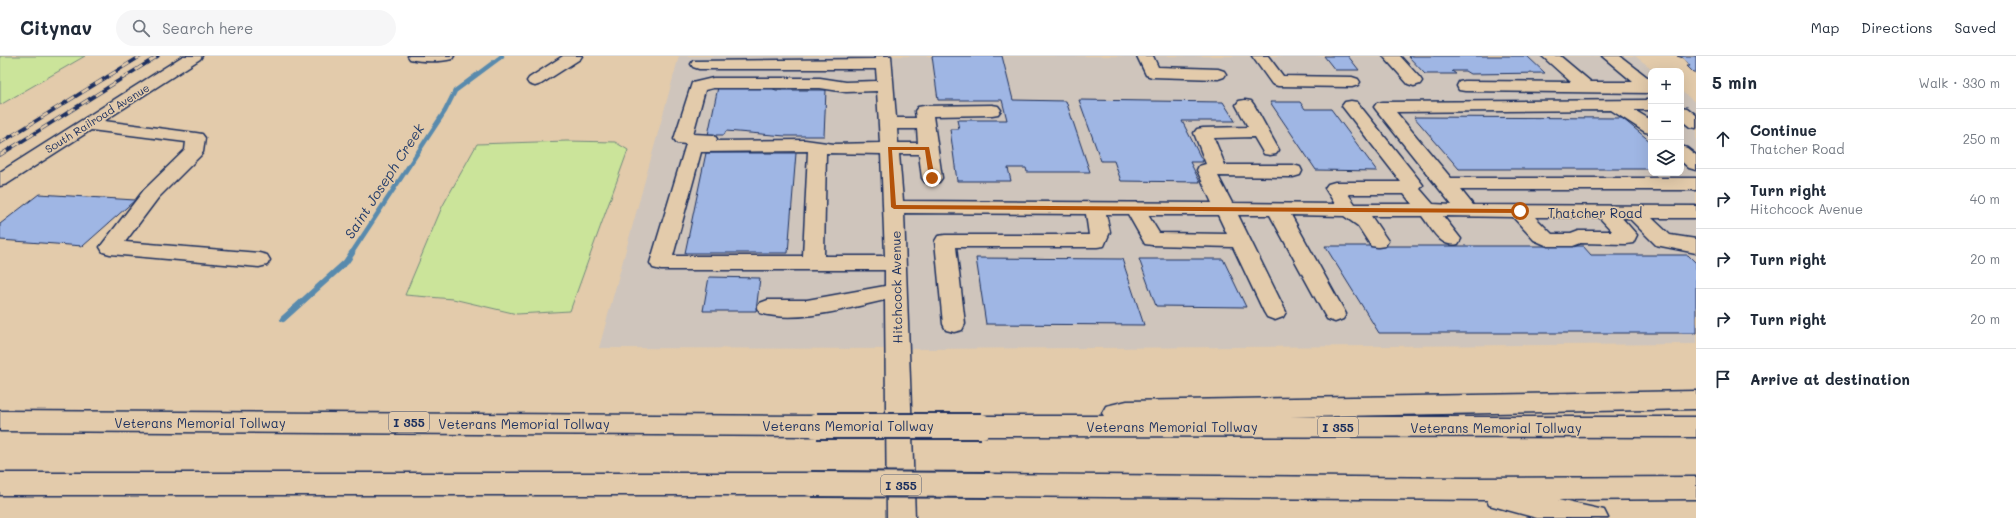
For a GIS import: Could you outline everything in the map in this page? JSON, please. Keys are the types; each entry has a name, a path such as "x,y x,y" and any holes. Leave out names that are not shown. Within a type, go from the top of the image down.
{"main road":[{"name":"South Railroad Avenue","path":"0,180 194,56"},
{"path":"416,56 446,56"},
{"path":"535,81 574,56"},
{"path":"1145,56 1152,72 1218,74 1207,56"},
{"path":"1260,56 1278,81 1352,82"},
{"path":"1391,56 1414,81"},
{"path":"1550,56 1587,87"},
{"path":"1610,56 1648,90"},
{"path":"699,64 884,60"},
{"name":"Hitchcock Avenue","path":"884,60 894,207 901,518"},
{"path":"885,86 846,87 820,83 713,83 698,87 683,139 814,139 889,136 927,148"},
{"path":"1465,86 1587,87 1648,93"},
{"path":"1468,211 1383,107 1614,105 1648,94"},
{"path":"1245,105 1270,150"},
{"path":"1614,105 1648,126"},
{"path":"1352,106 1413,185 1409,188 1335,188 1349,210 1366,222 1378,241"},
{"path":"932,178 927,148 924,111 992,110"},
{"path":"1684,114 1696,123"},
{"path":"895,263 661,263 693,147 806,145 834,149 889,136 925,123"},
{"path":"88,124 196,138 194,152 151,194 110,247 259,260"},
{"path":"1218,170 1203,134 1260,132"},
{"path":"813,263 818,147"},
{"path":"1684,154 1696,164"},
{"path":"1275,312 1206,170 1293,171"},
{"path":"1445,184 1696,184"},
{"path":"1409,188 1451,239"},
{"name":"Thatcher Road","path":"894,207 1696,212"},
{"path":"1017,208 1024,241"},
{"path":"954,324 945,241 1097,241 1100,232 1094,208"},
{"path":"1134,208 1152,239 1240,241"},
{"path":"1277,209 1335,314"},
{"path":"1520,211 1541,236 1548,240 1626,238 1627,235 1605,212"},
{"path":"1635,212 1664,240 1696,246"},
{"path":"768,308 807,308 896,291"},
{"path":"1044,426 1127,411 1373,405 1696,400"},
{"name":"Veterans Memorial Tollway","path":"0,421 817,426 1696,427"},
{"name":"I 355","path":"0,484 811,484 1467,489 1696,488"},
{"path":"1467,489 1580,517 1594,518"}],"shaded area":[{"path":"679,56 1635,56 1651,68 1648,68 1648,176 1684,176 1684,93 1696,103 1696,344 915,349 599,348"}],"green space":[{"path":"0,56 85,56 0,105"},
{"path":"567,141 615,142 628,150 570,311 517,314 453,299 405,295 442,207 477,144"}],"building":[{"path":"932,56 1002,56 1013,100 1066,101 1090,172 1027,172 1026,168 1008,168 1011,181 957,181 950,129 959,129 957,120 1007,120 1002,100 938,100"},
{"path":"1324,56 1348,56 1359,70 1335,70"},
{"path":"1408,56 1527,56 1545,73 1470,74 1465,71 1452,71 1456,74 1425,74"},
{"path":"1677,56 1696,56 1696,73 1693,73 1686,66 1690,66 1683,58"},
{"path":"718,87 769,87 776,90 826,90 824,136 785,136 726,131 724,135 708,135"},
{"path":"1079,100 1223,102 1235,121 1182,121 1203,162 1190,162 1200,182 1121,181 1114,161 1101,161"},
{"path":"1270,102 1300,102 1305,109 1331,109 1377,171 1316,170"},
{"path":"1414,117 1622,118 1648,140 1648,169 1459,169"},
{"path":"706,153 796,153 788,253 685,253"},
{"path":"39,194 135,200 83,246 0,240 0,224"},
{"path":"1325,246 1583,246 1591,255 1688,255 1696,263 1696,333 1379,333"},
{"path":"976,258 1122,259 1144,325 986,324"},
{"path":"1139,259 1223,259 1246,307 1156,306"},
{"path":"709,277 760,278 756,311 703,311"}],"waterway":[{"name":"Saint Joseph Creek","path":"351,254 445,111 455,91 502,56"},
{"name":"Saint Joseph Creek","path":"283,319 346,262 352,253"}],"railway":[{"path":"0,143 141,56"},
{"path":"0,155 158,56"}],"route":[{"path":"932,178 927,148 890,148 894,207 1520,211"}]}
